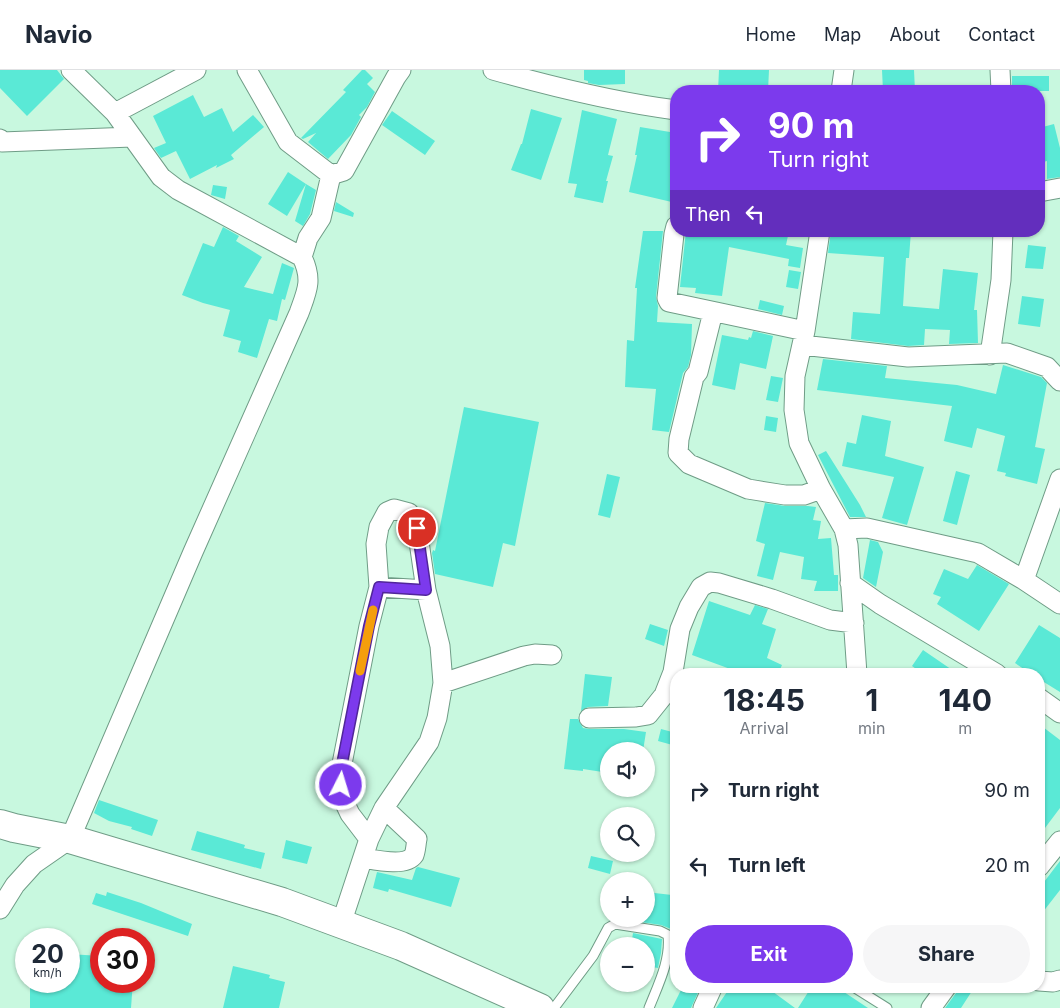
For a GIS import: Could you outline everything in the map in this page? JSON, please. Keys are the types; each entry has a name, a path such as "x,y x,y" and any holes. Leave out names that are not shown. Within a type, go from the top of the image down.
{"highway":[{"path":"0,824 70,840 282,902 400,946 540,1008"}],"street":[{"path":"0,909 15,885 34,864 70,840 193,552 299,313 308,287 308,270 302,257 178,190 161,177 115,113 71,70"},
{"path":"115,113 196,70"},
{"path":"247,70 288,142 331,175"},
{"path":"331,175 344,171 401,70"},
{"path":"493,70 635,105 670,109"},
{"path":"842,85 844,70"},
{"path":"1000,70 1001,85"},
{"path":"0,139 2,142 132,137"},
{"path":"302,257 308,238 321,218 331,175"},
{"path":"1045,191 1060,188"},
{"path":"674,237 667,298 669,302 713,312 804,338 908,357 1008,353 1047,367 1060,381"},
{"path":"819,237 804,338 794,376 794,410 799,443 821,489 844,529 848,545 857,668"},
{"path":"990,354 1000,280 1003,237"},
{"path":"713,312 698,372 694,377 679,439 678,453 689,464 748,489 785,495 804,495 821,489"},
{"path":"1024,580 1060,478"},
{"path":"342,924 369,839 384,808 429,742 437,718 442,683 440,646 426,590 417,528 409,513 394,509 387,512 379,527 376,544 379,587 369,626 340,774 341,795 350,814 369,839"},
{"path":"844,529 867,528 978,553 1060,604"},
{"path":"676,668 680,629 689,606 700,587 710,582 772,599 830,620 854,623"},
{"path":"850,582 880,604 987,668"},
{"path":"379,587 426,590"},
{"path":"442,683 524,656 535,654 552,655"},
{"path":"589,718 648,715 664,695 670,683"},
{"path":"1045,702 1060,713"},
{"path":"363,858 395,862 408,860 413,856 417,839 384,808"},
{"path":"1045,859 1060,840"},
{"path":"1045,981 1060,980"},
{"path":"703,1008 710,993"},
{"path":"931,1008 942,993"}],"lane":[{"path":"554,1008 593,956 608,928 615,924 660,931 668,935 668,951 664,968 649,1008"},
{"path":"863,993 887,1008"}],"building":[{"path":"0,70 57,70 64,79 27,116 0,88"},
{"path":"362,70 365,70 373,78 367,84 375,92 367,107 359,115 361,117 351,135 328,159 308,142 316,133 303,139 301,138 346,92 343,90"},
{"path":"584,70 625,70 625,84 599,85 588,83 588,81 584,80"},
{"path":"719,70 769,70 768,85 718,85"},
{"path":"882,70 914,70 915,85 883,85"},
{"path":"1012,76 1049,76 1049,91 1045,91 1045,85 1012,85"},
{"path":"193,95 204,117 222,108 233,132 253,115 264,127 231,155 234,159 216,168 217,165 190,179 176,151 161,158 154,148 166,143 153,116"},
{"path":"531,109 562,118 541,180 511,170 522,144"},
{"path":"582,110 617,119 608,155 613,156 606,181 608,181 603,203 574,197 577,184 568,183"},
{"path":"392,111 435,141 425,155 382,125"},
{"path":"1054,124 1060,148 1060,177 1047,179 1045,126"},
{"path":"640,127 670,132 670,202 629,192 637,155 635,155"},
{"path":"288,172 306,184 287,216 268,204"},
{"path":"306,184 316,190 310,214 303,226 295,221"},
{"path":"213,185 227,187 225,199 211,195"},
{"path":"336,202 354,213 353,217 334,211"},
{"path":"223,227 239,236 236,241 262,257 244,287 273,294 282,263 294,268 285,300 282,299 277,321 269,319 257,358 238,352 241,341 223,336 230,310 182,295 203,243 214,247"},
{"path":"643,231 663,231 656,297 658,306 657,322 692,324 691,355 688,367 683,373 669,432 652,430 656,389 625,387 627,340 634,341 637,288 635,288"},
{"path":"685,237 788,237 786,245 803,248 800,268 788,266 789,259 729,247 722,296 695,293 696,288 680,287"},
{"path":"830,237 911,237 909,258 906,258 903,306 939,309 943,269 978,273 974,310 977,310 978,343 949,344 950,330 925,329 924,345 908,346 851,339 853,312 880,314 884,257 828,253"},
{"path":"1028,245 1046,247 1043,269 1025,268"},
{"path":"789,270 801,272 798,289 786,287"},
{"path":"1022,296 1044,299 1040,327 1018,324"},
{"path":"760,300 784,306 782,315 758,309"},
{"path":"753,331 773,336 766,369 740,363 735,390 712,385 722,335 748,340 749,337 751,338"},
{"path":"823,359 887,366 885,378 957,385 996,394 1003,365 1041,377 1047,383 1035,447 1045,449 1037,484 1005,476 1006,473 997,471 1005,436 977,428 972,448 944,441 952,406 817,390"},
{"path":"771,376 783,378 778,402 766,400"},
{"path":"464,407 539,422 515,546 503,543 493,587 435,574 432,553 433,550 435,551"},
{"path":"862,415 891,421 885,456 924,467 907,525 882,518 894,477 842,466 847,442 856,444"},
{"path":"766,416 778,418 776,432 764,430"},
{"path":"826,451 866,517 850,517 818,455"},
{"path":"956,471 970,475 957,525 943,521"},
{"path":"607,474 620,477 610,518 598,515"},
{"path":"765,503 816,507 813,520 821,521 818,539 831,538 834,575 838,575 838,591 814,591 817,581 801,579 804,557 780,552 773,580 757,576 765,544 756,541"},
{"path":"870,540 878,542 883,552 876,587 863,578"},
{"path":"977,565 1009,584 979,631 937,604 941,597 933,594 944,569 968,579"},
{"path":"709,601 750,615 755,605 768,609 762,624 776,629 767,658 782,665 781,668 728,668 692,655"},
{"path":"650,624 668,630 664,646 645,639"},
{"path":"1039,625 1060,638 1060,692 1045,683 1045,668 1022,668 1015,663"},
{"path":"923,650 949,668 915,668 912,666"},
{"path":"585,674 612,677 608,706 588,707 581,711"},
{"path":"570,719 578,719 583,728 624,729 646,732 644,742 600,742 600,772 564,769"},
{"path":"661,729 670,731 670,744 658,741"},
{"path":"1045,729 1060,740 1060,808 1045,828"},
{"path":"99,800 158,820 152,836 131,829 132,827 109,821 94,813"},
{"path":"197,831 245,845 244,848 265,853 261,869 191,850"},
{"path":"286,840 312,847 307,864 282,858"},
{"path":"591,856 600,858 600,862 613,862 610,872 588,868"},
{"path":"1060,861 1060,890 1045,909 1045,890 1045,881"},
{"path":"418,867 460,878 451,907 389,889 388,892 373,888 377,872 412,880"},
{"path":"107,892 141,903 192,924 188,936 92,904 96,893 106,896"},
{"path":"655,893 670,895 670,929 655,924"},
{"path":"633,933 652,937 632,937"},
{"path":"655,938 662,939 658,968 655,968"},
{"path":"80,955 90,955 90,993 132,993 131,1008 30,1008 30,993 80,993"},
{"path":"233,966 270,975 269,978 285,982 279,1008 223,1008"},
{"path":"680,993 698,993 691,1008 672,1008"},
{"path":"726,993 775,993 795,1008 716,1008"},
{"path":"808,993 846,993 868,1008 798,1008"},
{"path":"956,993 971,993 961,1008 945,1008"}],"slow traffic":[{"path":"360,671 373,610"}],"route":[{"path":"341,785 340,774 375,597 379,587 426,590 417,528"}]}
